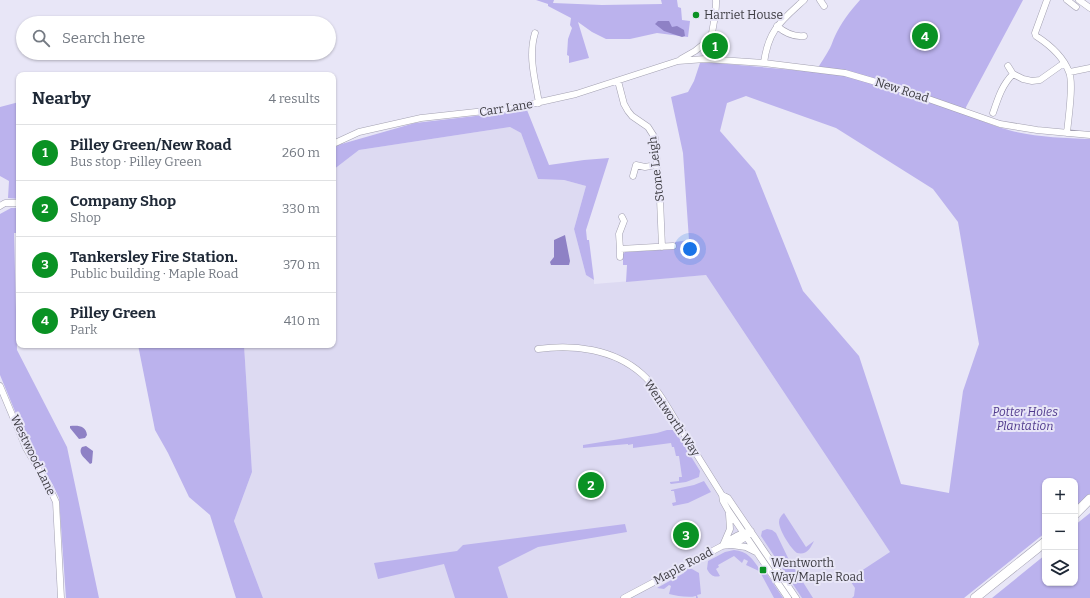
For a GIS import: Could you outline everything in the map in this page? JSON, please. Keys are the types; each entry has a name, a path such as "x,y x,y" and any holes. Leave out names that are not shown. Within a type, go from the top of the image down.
{"highway":[{"path":"1078,511 1090,499"},
{"path":"1078,516 1090,508"},
{"path":"975,598 1042,544"}],"street":[{"path":"710,59 710,40 716,15 716,0"},
{"path":"764,63 767,44 777,26 804,0"},
{"path":"820,0 824,6"},
{"path":"1047,0 1035,33 1036,36 1061,56 1070,72 1071,85 1067,134"},
{"path":"1067,0 1076,7"},
{"path":"1079,0 1090,8"},
{"path":"777,26 791,35 798,37 804,36"},
{"path":"535,33 532,42 532,59 539,103"},
{"name":"Carr Lane","path":"336,143 359,132 421,118 513,108 558,99 678,61 710,40"},
{"name":"Carr Lane","path":"678,61 710,59"},
{"name":"New Road","path":"710,59 764,63 845,73 900,89 1000,124 1067,134 1090,135"},
{"path":"1008,66 1013,74 1023,79 1032,81 1040,80 1064,63"},
{"path":"1070,72 1090,68"},
{"path":"993,113 998,95 1005,82 1013,74"},
{"name":"Stone Leigh","path":"618,81 624,104 628,111 632,116 648,127 655,138 662,247"},
{"path":"633,176 636,165 645,167 656,165"},
{"path":"2,204 16,203"},
{"path":"620,257 619,234 624,221 622,217"},
{"path":"620,249 673,246"},
{"name":"Wentworth Way","path":"538,349 554,347 595,350 628,364 642,374 657,392 722,495 723,501 728,510 788,598"},
{"name":"Westwood Lane","path":"0,386 26,448 56,502 61,598"},
{"name":"Wentworth Way","path":"722,495 728,498 796,598"},
{"path":"722,546 730,529 731,523 728,510"},
{"name":"Maple Road","path":"722,546 732,545 751,531"},
{"name":"Maple Road","path":"624,598 722,546 727,541 745,535"},
{"path":"732,545 746,547 758,553"}],"shaded area":[{"path":"658,21 669,21 672,27 677,26 684,30 685,36 682,37 664,31 655,24"},
{"path":"510,127 521,133 538,179 564,180 586,186 574,229 586,275 594,280 594,284 706,275 912,585 906,598 263,598 234,521 252,472 244,348 336,348 336,168 359,150"},
{"path":"565,235 570,261 569,265 551,265 550,262 554,257 554,240"},
{"path":"70,426 84,428 87,435 85,438 79,439"},
{"path":"86,446 93,451 92,463 90,464 81,454 82,447"}],"green space":[{"path":"536,0 554,0 553,3 602,5 662,4 661,0 677,0 678,7 681,8 682,20 690,21 688,37 657,33 630,39 606,39 592,32 578,22 589,58 569,63 569,56 567,55 568,39 572,28 570,25 571,18 548,6 548,4"},
{"name":"Potter Holes Plantation","path":"860,0 1023,0 966,107 965,114 1000,128 1032,135 1090,139 1090,495 1078,505 1078,478 1042,478 1042,535 964,598 852,598 854,596 855,588 849,579 890,552 706,275 626,282 627,265 623,265 623,254 625,252 675,249 675,242 689,240 683,153 671,97 688,92 694,81 700,63 716,63 816,72 846,17","holes":["746,96 836,128 933,189 958,222 979,344 963,391 949,493 901,484 859,356 803,291 755,171 720,131 727,103"]},
{"path":"16,103 16,199 8,198 9,181 0,176 0,107"},
{"path":"527,110 549,165 609,158 586,230 587,240 589,240 594,280 586,275 574,229 586,186 564,180 538,179 521,133 510,127 359,150 336,168 336,147 338,145 415,123"},
{"path":"11,208 16,208 16,233 14,233 16,348 67,447 99,598 66,598 59,498 28,443 0,375 0,214"},
{"path":"139,348 244,348 252,472 234,521 263,598 236,598 210,515 189,497 155,430"},
{"path":"673,430 682,442 700,471 699,477 686,482 670,483 679,481 679,477 682,477 679,456 676,456 674,447 672,447 671,443 633,448 633,444 628,444 583,448 583,445"},
{"path":"704,481 711,492 688,503 673,506 672,503 676,502 674,491 671,490 694,485"},
{"path":"784,513 806,547 814,541 810,549 806,552 797,553 783,534 779,519"},
{"path":"1090,513 1090,598 992,598 1042,557 1042,586 1078,586 1078,523"},
{"path":"625,524 627,532 538,547 498,567 508,598 455,598 444,564 378,579 374,563 457,551 463,545"},
{"path":"767,529 776,533 789,560 813,598 802,598 761,536 762,531"},
{"path":"734,550 743,552 749,556 760,570 759,571 746,565 748,561 744,559 742,563 734,556 718,565 719,567 716,569 720,576 716,577 711,574 707,569 708,561 725,552"},
{"path":"688,568 699,573 701,594 697,595 698,598 696,598 696,596 686,597 669,594 671,586 669,585 664,589 657,588 684,573"},
{"path":"765,571 783,598 774,598 760,572"}],"place":[{"name":"Harriet House","path":"696,15"},
{"name":"Pilley Green","path":"925,36"},
{"name":"Pilley Green/New Road","path":"715,46"},
{"name":"Company Shop","path":"591,485"},
{"name":"Tankersley Fire Station.","path":"686,535"},
{"name":"Wentworth Way/Maple Road","path":"763,570"}]}
